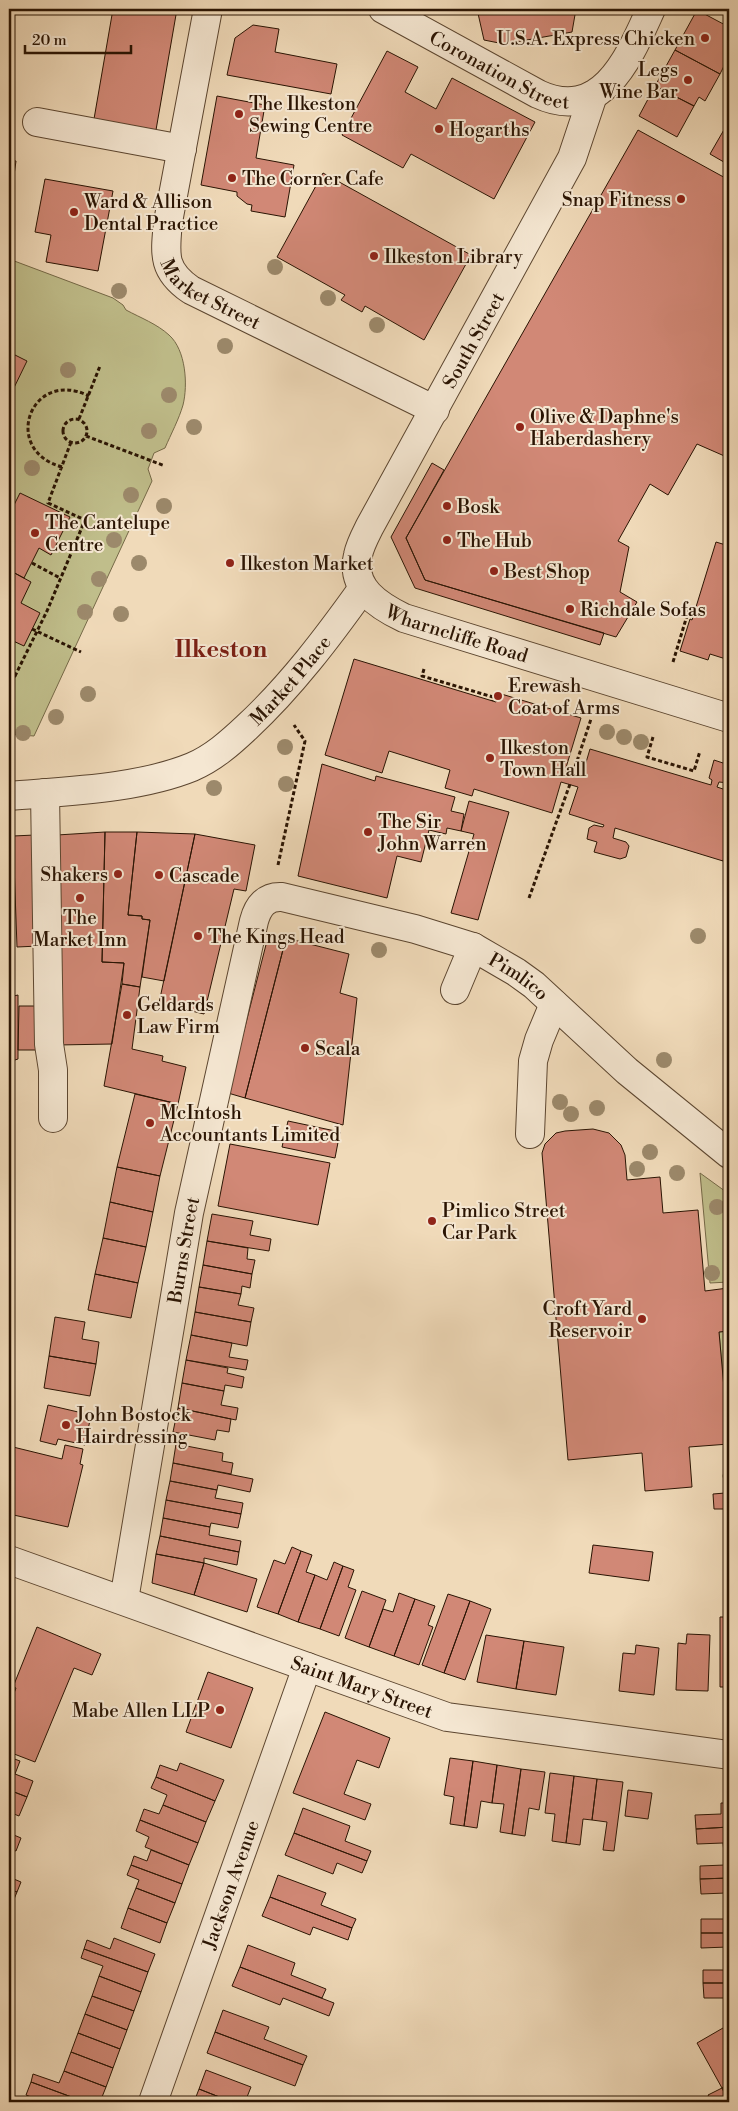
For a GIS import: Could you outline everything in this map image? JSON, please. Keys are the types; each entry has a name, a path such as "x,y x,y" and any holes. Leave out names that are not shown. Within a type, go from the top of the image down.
{"street":[{"name":"Market Street","path":"208,9 168,222 165,253 167,265 180,282 190,290 435,410"},
{"name":"Coronation Street","path":"382,9 549,99 570,101 594,94"},
{"path":"594,94 612,80 618,72 651,9"},
{"name":"South Street","path":"435,410 572,158 594,94"},
{"path":"37,122 182,149"},
{"path":"364,588 357,572 357,557 362,542 435,410"},
{"name":"Market Place","path":"9,796 107,786 156,777 192,766 221,750 276,700 364,588"},
{"name":"Wharncliffe Road","path":"364,588 370,598 382,608 404,618 729,718"},
{"path":"45,793 49,1044 53,1070 54,1118"},
{"name":"Pimlico","path":"261,905 272,896 282,897 415,929 473,947 516,972 627,1070 729,1154"},
{"name":"Burns Street","path":"124,1600 189,1213 254,921 261,905"},
{"path":"455,990 473,947"},
{"path":"530,1134 533,1060 554,1004"},
{"name":"Saint Mary Street","path":"9,1560 447,1717 729,1755"},
{"name":"Jackson Avenue","path":"154,2102 307,1667"}],"path":[{"path":"79,420 100,366"},
{"path":"62,467 46,462 34,450 28,435 28,418 36,404 49,393 57,390 73,390 89,396"},
{"path":"71,420 79,420 85,424 86,436 81,441 71,442 65,437 65,425 71,420"},
{"path":"86,436 165,466"},
{"path":"9,673 15,676 37,631 85,520 48,503 71,442"},
{"path":"32,563 60,578"},
{"path":"672,662 689,609 695,611"},
{"path":"32,629 81,652"},
{"path":"424,669 422,676 493,697 492,701"},
{"path":"276,700 305,741 277,871"},
{"path":"573,773 591,718"},
{"path":"653,737 647,756 694,771 700,751"},
{"path":"529,898 570,784"}],"shaded area":[{"path":"9,259 113,298 123,305 126,310 149,321 175,341 182,358 185,378 185,397 177,421 165,448 154,453 148,469 152,481 34,736 9,734"},
{"path":"700,1173 729,1194 729,1282 710,1283"},
{"path":"729,1331 729,1444 719,1332"},
{"path":"729,1444 729,1506 723,1476"}],"building":[{"path":"113,9 177,9 156,130 94,119"},
{"path":"477,9 576,9 572,32 504,44 484,40"},
{"name":"U.S.A. Express Chicken","path":"697,10 729,27 729,56 720,74 675,50"},
{"path":"253,25 279,29 275,52 337,64 331,94 227,75 235,38"},
{"name":"Legs Wine Bar","path":"675,50 720,74 705,101 699,97 694,106 655,86"},
{"name":"Hogarths","path":"387,51 418,67 405,92 436,109 452,78 535,122 494,199 411,154 403,168 342,135"},
{"path":"655,86 694,106 677,137 639,116"},
{"path":"217,96 265,105 256,158 294,165 285,217 251,211 252,205 247,204 237,196 237,192 201,185"},
{"path":"729,121 729,165 710,154"},
{"path":"638,130 729,180 729,458 697,444 668,495 650,484 618,541 629,547 620,592 637,602 616,637 425,580 406,538"},
{"path":"9,160 16,161 9,211"},
{"name":"Ilkeston Library","path":"323,173 471,255 424,340 365,306 362,312 341,300 345,295 277,257"},
{"name":"Ward & Allison Dental Practice","path":"45,179 113,191 98,271 46,262 51,235 35,232"},
{"path":"9,352 27,361 9,398"},
{"path":"432,463 444,470 406,538 425,580 604,633 600,645 415,588 391,537"},
{"name":"The Cantelupe Centre","path":"20,493 70,517 51,555 39,548 24,578 9,570 9,505 13,507"},
{"path":"716,542 729,546 729,660 710,654 708,660 680,651 690,619 692,620"},
{"path":"9,570 31,582 21,603 40,613 24,646 9,639"},
{"name":"Ilkeston Town Hall","path":"354,659 496,702 498,693 581,718 565,771 582,776 590,749 711,785 712,780 709,778 714,760 729,765 729,783 719,782 717,787 729,791 729,839 723,861 615,828 613,838 626,842 629,846 626,857 620,859 594,852 597,842 587,839 589,828 594,825 603,827 604,825 569,814 578,787 561,782 552,813 474,789 472,796 445,788 450,770 389,751 382,773 325,755"},
{"name":"The Sir John Warren","path":"322,764 375,781 376,776 455,797 451,811 464,814 461,831 447,828 446,834 429,830 421,862 397,856 387,898 298,876"},
{"path":"469,801 509,812 478,920 451,913 474,834 461,831"},
{"name":"Shakers","path":"105,832 137,832 128,915 142,916 142,919 150,920 140,987 122,984 124,963 102,962"},
{"name":"The Market Inn","path":"105,832 102,962 124,963 112,1044 58,1045 57,835"},
{"name":"Cascade","path":"137,832 195,834 164,981 142,977 150,920 142,919 142,916 128,915"},
{"name":"The Kings Head","path":"195,834 255,845 246,891 234,889 204,1014 159,1003"},
{"path":"35,835 39,946 17,947 13,836"},
{"path":"13,836 15,910 9,910 9,837"},
{"path":"269,933 286,938 245,1098 228,1093"},
{"name":"Scala","path":"286,938 349,954 340,993 357,998 343,1125 245,1098"},
{"name":"Geldards Law Firm","path":"122,984 140,987 132,1049 163,1056 162,1061 186,1067 178,1104 104,1086"},
{"path":"18,995 18,1059 9,1062 9,997"},
{"path":"19,1006 40,1006 40,1050 18,1050"},
{"name":"McIntosh Accountants Limited","path":"135,1094 178,1104 160,1176 117,1167"},
{"path":"288,1121 340,1132 335,1158 282,1147"},
{"name":"Croft Yard Reservoir","path":"593,1129 609,1133 621,1145 625,1155 627,1180 660,1177 663,1213 698,1210 705,1291 728,1288 729,1331 719,1332 729,1444 689,1447 692,1487 645,1491 642,1453 568,1460 542,1153 545,1144 556,1133"},
{"path":"230,1144 330,1163 318,1225 218,1206"},
{"path":"117,1167 160,1176 153,1212 110,1202"},
{"path":"110,1202 153,1212 146,1247 103,1238"},
{"path":"212,1214 253,1221 250,1235 271,1239 269,1251 207,1241"},
{"path":"103,1238 146,1247 138,1283 95,1274"},
{"path":"207,1241 248,1248 247,1259 255,1260 252,1274 203,1265"},
{"path":"203,1265 252,1274 250,1288 242,1286 241,1294 199,1287"},
{"path":"95,1274 138,1283 131,1318 88,1310"},
{"path":"199,1287 241,1294 238,1305 254,1308 251,1322 195,1312"},
{"path":"195,1312 251,1322 247,1346 191,1335"},
{"path":"55,1317 85,1322 82,1339 99,1342 96,1364 49,1356"},
{"path":"191,1335 232,1343 229,1357 248,1360 246,1370 186,1360"},
{"path":"49,1356 96,1364 90,1396 44,1388"},
{"path":"186,1360 228,1368 227,1373 244,1377 242,1388 225,1385 224,1391 182,1383"},
{"path":"182,1383 224,1391 221,1405 238,1408 236,1420 178,1408"},
{"name":"John Bostock Hairdressing","path":"48,1405 91,1415 85,1445 58,1439 56,1445 40,1441"},
{"path":"178,1408 231,1419 229,1432 217,1430 215,1440 173,1432"},
{"path":"176,1444 223,1453 222,1461 233,1463 231,1474 173,1463"},
{"path":"65,1445 83,1449 80,1464 83,1465 68,1527 9,1514 9,1446 62,1459"},
{"path":"173,1463 253,1479 250,1492 218,1485 217,1490 170,1481"},
{"path":"170,1481 217,1490 215,1498 243,1503 241,1514 166,1500"},
{"path":"725,1493 727,1509 714,1509 713,1494"},
{"path":"166,1500 241,1514 238,1528 211,1523 210,1527 163,1518"},
{"path":"163,1518 210,1527 209,1535 241,1541 239,1552 160,1536"},
{"path":"160,1536 239,1552 237,1565 204,1558 204,1563 156,1554"},
{"path":"593,1545 653,1552 649,1581 589,1573"},
{"path":"292,1547 301,1551 278,1614 257,1607 274,1560 285,1564"},
{"path":"301,1551 312,1555 306,1572 315,1575 298,1622 278,1614"},
{"path":"156,1554 204,1563 194,1595 152,1583"},
{"path":"334,1562 343,1566 320,1629 298,1622 315,1575 327,1580"},
{"path":"204,1563 257,1579 247,1612 194,1595"},
{"path":"343,1566 354,1570 348,1587 356,1590 339,1636 320,1629"},
{"path":"362,1591 386,1600 369,1647 345,1638"},
{"path":"399,1593 415,1599 394,1656 369,1647 383,1609 393,1612"},
{"path":"448,1594 470,1601 444,1673 422,1665"},
{"path":"415,1599 435,1606 428,1625 433,1627 419,1665 394,1656"},
{"path":"470,1601 491,1609 465,1680 444,1673"},
{"path":"720,1617 729,1617 729,1687 720,1687"},
{"path":"37,1627 101,1654 92,1675 74,1668 35,1762 9,1752 9,1706 16,1688 13,1687"},
{"path":"687,1634 710,1635 708,1691 676,1690 678,1643 686,1644"},
{"path":"486,1635 524,1641 516,1689 477,1682"},
{"path":"524,1641 564,1647 556,1695 516,1689"},
{"path":"636,1645 659,1648 654,1695 619,1691 623,1653 635,1654"},
{"name":"Mabe Allen LLP","path":"208,1672 253,1688 231,1748 186,1732"},
{"path":"325,1712 390,1738 379,1768 357,1760 344,1794 371,1804 365,1820 293,1793"},
{"path":"9,1757 20,1761 15,1774 33,1781 27,1797 9,1790"},
{"path":"450,1758 473,1761 464,1826 450,1824 454,1797 444,1795"},
{"path":"473,1761 497,1765 492,1803 481,1801 477,1828 464,1826"},
{"path":"180,1763 224,1780 215,1801 156,1777 160,1765 177,1771"},
{"path":"497,1765 521,1769 512,1834 500,1832 504,1804 492,1803"},
{"path":"521,1769 545,1772 539,1810 529,1808 525,1836 512,1834"},
{"path":"550,1773 574,1776 566,1843 552,1841 555,1814 545,1813"},
{"path":"574,1776 597,1779 592,1820 583,1819 580,1845 566,1843"},
{"path":"156,1777 215,1801 206,1822 163,1805 167,1795 151,1788"},
{"path":"597,1779 623,1782 614,1851 603,1850 607,1822 592,1820"},
{"path":"9,1790 27,1797 19,1816 9,1812"},
{"path":"628,1790 652,1793 648,1819 625,1816"},
{"path":"721,1803 729,1803 729,1827 696,1829 695,1815 721,1814"},
{"path":"163,1805 206,1822 198,1843 140,1820 144,1809 159,1814"},
{"path":"303,1808 350,1826 345,1841 371,1851 367,1861 294,1833"},
{"path":"140,1820 198,1843 189,1865 145,1847 149,1837 136,1831"},
{"path":"729,1827 729,1853 724,1853 723,1843 697,1844 696,1829"},
{"path":"9,1833 21,1838 16,1851 9,1849"},
{"path":"294,1833 367,1861 362,1873 337,1863 333,1874 285,1855"},
{"path":"151,1850 189,1865 182,1884 131,1865 134,1856 147,1861"},
{"path":"724,1853 729,1853 729,1878 700,1879 700,1866 725,1865"},
{"path":"131,1865 182,1884 175,1903 136,1888 139,1880 127,1875"},
{"path":"278,1875 326,1893 321,1905 356,1919 352,1928 270,1897"},
{"path":"9,1877 21,1882 17,1892 9,1889"},
{"path":"729,1878 729,1903 727,1903 726,1893 701,1894 700,1879"},
{"path":"136,1888 175,1903 167,1923 128,1908"},
{"path":"9,1889 17,1892 12,1904 9,1902"},
{"path":"270,1897 352,1928 348,1940 313,1927 310,1935 262,1916"},
{"path":"128,1908 167,1923 160,1943 121,1928"},
{"path":"727,1908 729,1908 729,1933 701,1933 701,1919 727,1919"},
{"path":"701,1933 729,1933 729,1958 728,1947 701,1948"},
{"path":"114,1938 155,1954 148,1972 84,1949 87,1940 110,1949"},
{"path":"248,1945 295,1963 291,1975 326,1989 322,1998 240,1967"},
{"path":"84,1949 148,1972 141,1992 99,1976 103,1966 81,1958"},
{"path":"728,1958 729,1983 703,1983 703,1970 728,1970"},
{"path":"240,1967 334,2003 329,2016 283,1998 280,2005 232,1986"},
{"path":"99,1976 141,1992 134,2011 92,1996"},
{"path":"703,1983 729,1983 729,1998 704,1998"},
{"path":"92,1996 134,2011 127,2030 85,2014"},
{"path":"223,2010 269,2027 264,2039 307,2056 303,2065 215,2032"},
{"path":"85,2014 127,2030 120,2049 78,2033"},
{"path":"723,2028 729,2040 729,2084 722,2088 697,2043"},
{"path":"215,2032 303,2065 295,2086 207,2053"},
{"path":"78,2033 120,2049 113,2068 71,2052"},
{"path":"71,2052 113,2068 106,2087 64,2071"},
{"path":"206,2070 251,2087 245,2102 232,2102 199,2089"},
{"path":"64,2071 106,2087 100,2102 85,2102 31,2082 33,2074 59,2083"},
{"path":"31,2082 85,2102 44,2102 26,2095"},
{"path":"729,2084 729,2101 722,2088"},
{"path":"722,2088 729,2102 712,2102 708,2095"},
{"path":"199,2089 232,2102 194,2102"}],"place":[{"name":"U.S.A. Express Chicken","path":"705,38"},
{"name":"Legs Wine Bar","path":"688,80"},
{"name":"The Ilkeston Sewing Centre","path":"239,114"},
{"name":"Hogarths","path":"439,129"},
{"name":"The Corner Cafe","path":"232,178"},
{"name":"Snap Fitness","path":"681,199"},
{"name":"Ward & Allison Dental Practice","path":"74,212"},
{"name":"Ilkeston Library","path":"374,256"},
{"name":"Olive & Daphne's Haberdashery","path":"520,427"},
{"name":"Bosk","path":"447,506"},
{"name":"The Cantelupe Centre","path":"35,533"},
{"name":"The Hub","path":"447,540"},
{"name":"Ilkeston Market","path":"230,563"},
{"name":"Best Shop","path":"494,571"},
{"name":"Richdale Sofas","path":"570,609"},
{"name":"Erewash Coat of Arms","path":"498,696"},
{"name":"Ilkeston Town Hall","path":"490,758"},
{"name":"The Sir John Warren","path":"368,832"},
{"name":"Shakers","path":"118,874"},
{"name":"Cascade","path":"159,875"},
{"name":"The Market Inn","path":"80,898"},
{"name":"The Kings Head","path":"198,936"},
{"name":"Geldards Law Firm","path":"127,1015"},
{"name":"Scala","path":"305,1048"},
{"name":"McIntosh Accountants Limited","path":"150,1123"},
{"name":"Pimlico Street Car Park","path":"432,1221"},
{"name":"Croft Yard Reservoir","path":"642,1319"},
{"name":"John Bostock Hairdressing","path":"66,1425"},
{"name":"Mabe Allen LLP","path":"220,1710"}],"district":[{"name":"Ilkeston","path":"221,649"}]}
